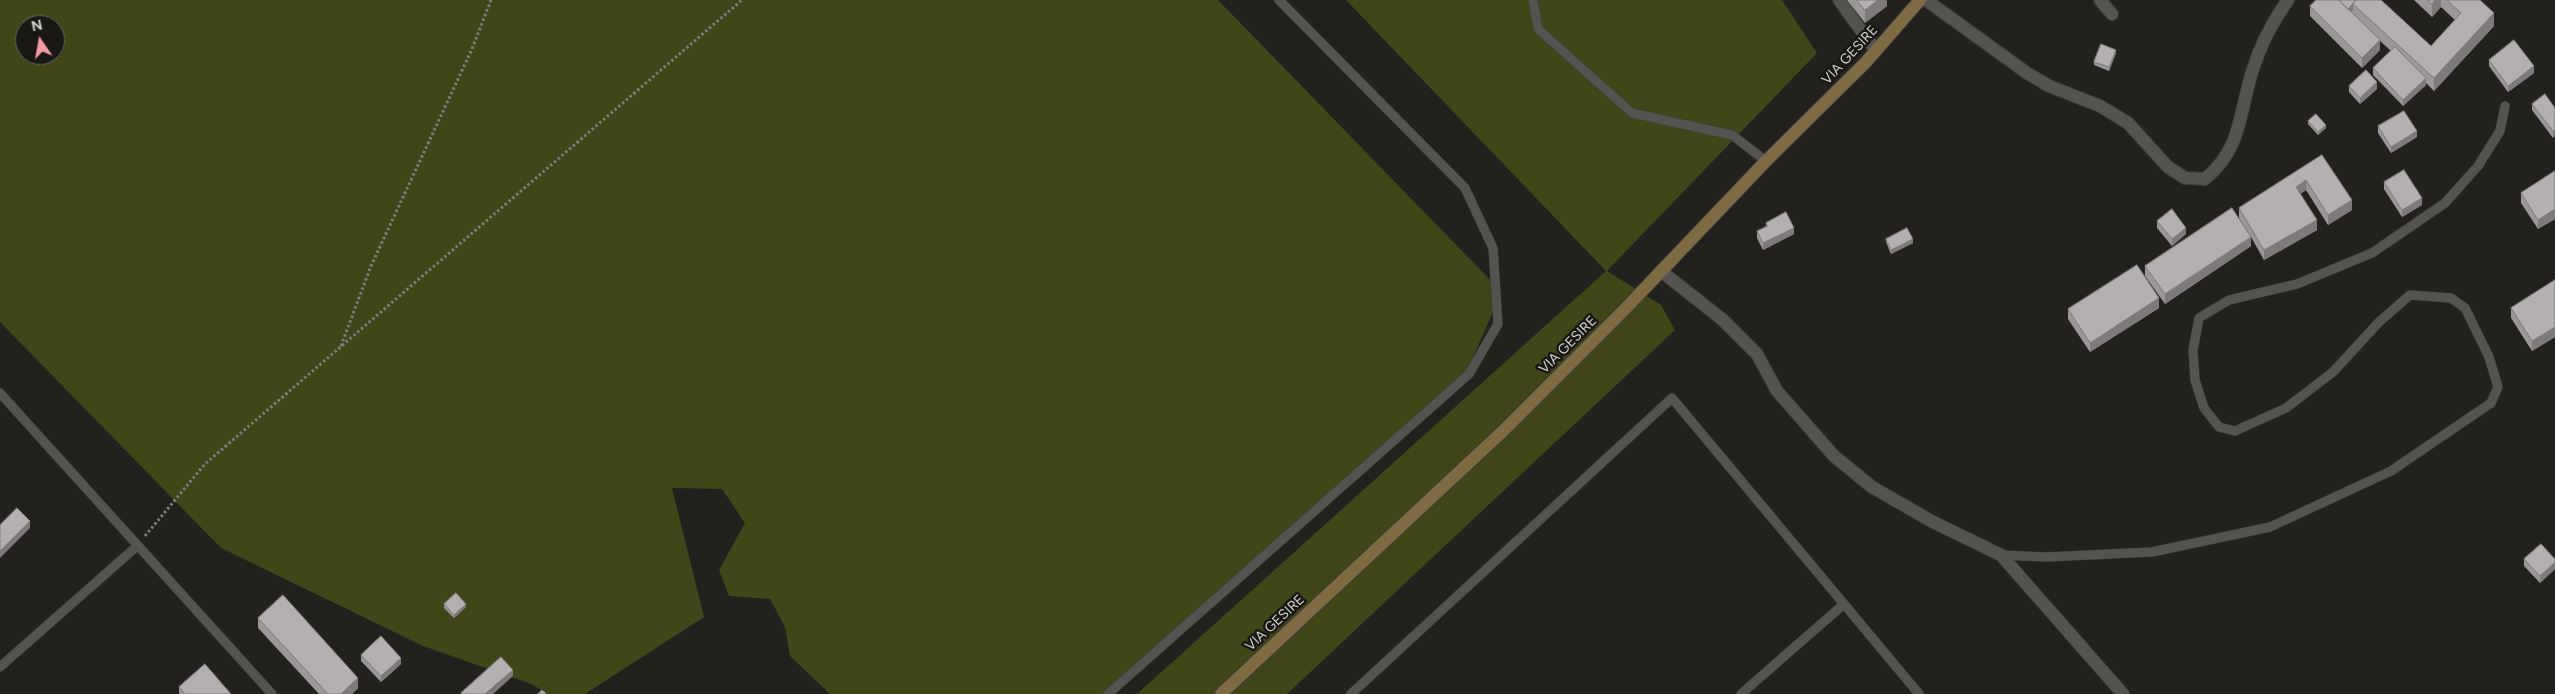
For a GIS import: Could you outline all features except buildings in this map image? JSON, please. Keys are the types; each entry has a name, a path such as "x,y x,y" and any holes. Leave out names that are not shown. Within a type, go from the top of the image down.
{"main road":[{"name":"VIA GESIRE","path":"1221,694 1503,431 1876,51 1920,0"}],"street":[{"path":"1839,0 1876,51"},
{"path":"1926,0 2026,73 2049,86 2100,106 2128,123 2168,167 2185,178 2205,179 2220,167 2229,153 2240,121 2251,74 2263,40 2288,0"},
{"path":"2100,0 2112,14"},
{"path":"1661,271 1723,320 1757,354 1777,391 1834,456 1872,487 1933,522 2001,555 2123,694"}],"lane":[{"path":"1108,694 1469,374 1498,324 1493,248 1465,188 1278,0"},
{"path":"1533,0 1538,29 1632,113 1732,135 1766,162"},
{"path":"2001,555 2046,557 2152,552 2270,527 2391,471 2491,403 2498,387 2489,357 2465,308 2451,298 2410,295 2379,322 2334,372 2286,408 2235,431 2219,427 2204,408 2195,380 2193,350 2199,318 2229,300 2298,284 2372,253 2445,204 2478,166 2500,131 2505,106"},
{"path":"0,393 136,547 272,694"},
{"path":"1351,694 1672,398 1919,694"},
{"path":"0,667 136,547"},
{"path":"1741,694 1844,604"}],"path":[{"path":"340,347 371,266 472,49 490,0"},
{"path":"136,547 205,464 742,0"}],"green space":[{"path":"0,0 1218,0 1502,292 1461,384 1105,694 830,694 790,656 785,627 770,599 729,596 719,570 745,523 722,489 672,488 704,617 585,694 549,694 531,684 423,646 221,548 0,322"},
{"path":"1346,0 1782,0 1817,53 1607,271 1661,305 1675,330 1287,694 1137,694 1606,271"}]}
